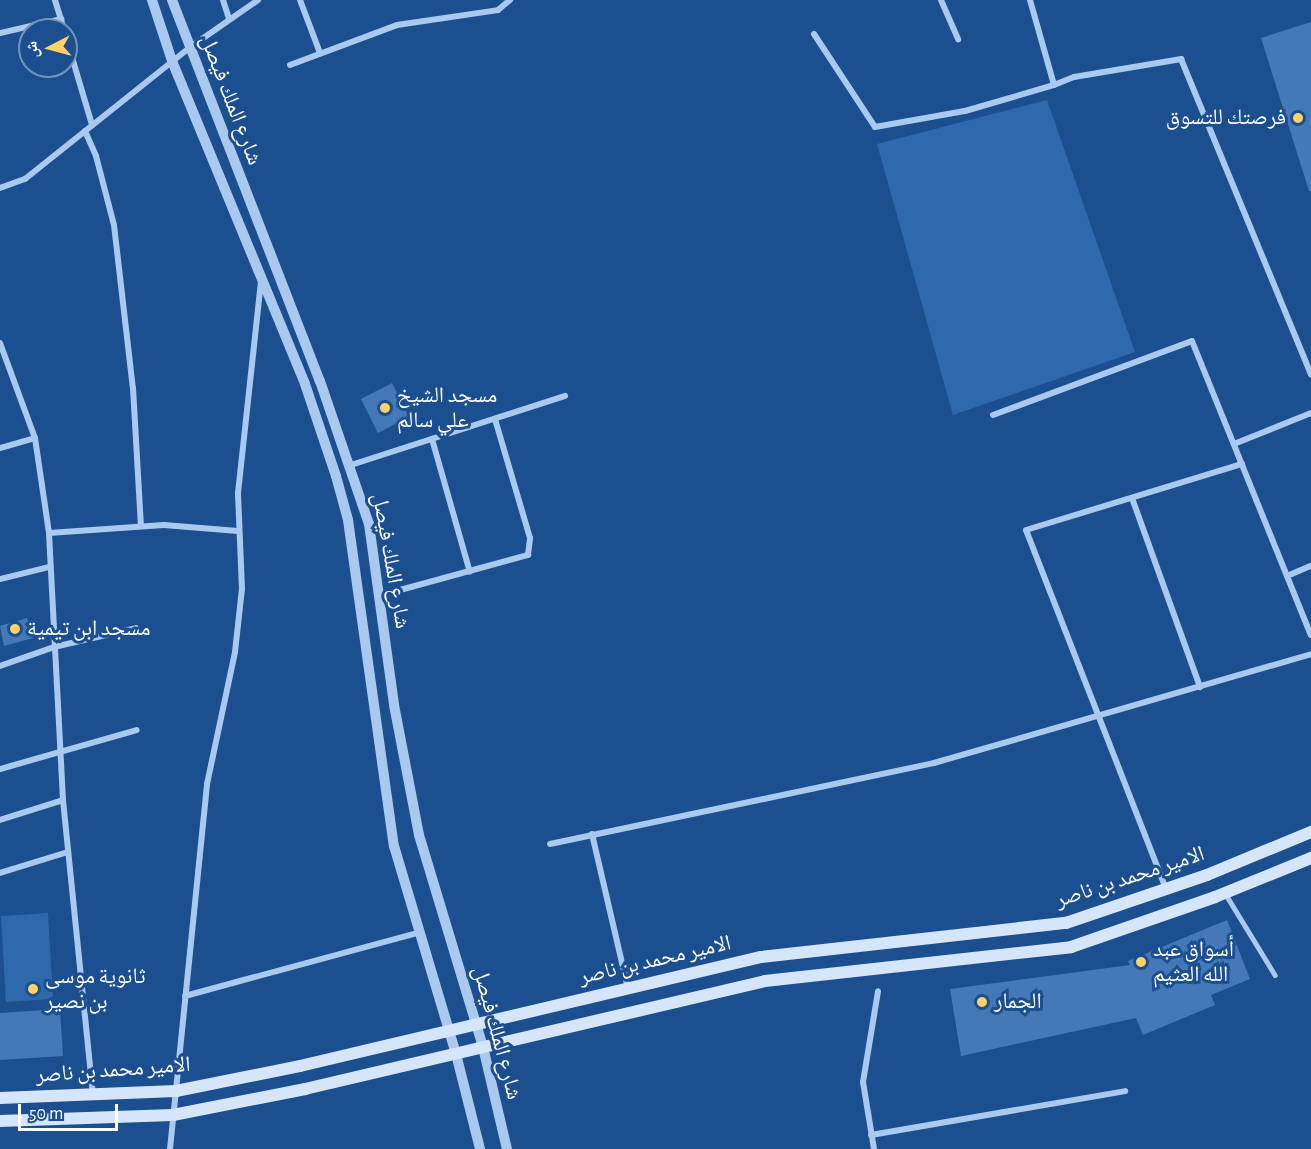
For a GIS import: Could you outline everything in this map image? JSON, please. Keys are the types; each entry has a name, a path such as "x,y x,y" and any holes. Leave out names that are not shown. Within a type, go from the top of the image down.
{"main road":[{"name":"الامير محمد بن ناصر","path":"0,1098 176,1091 761,957 1066,923 1166,889 1311,832"},
{"name":"الامير محمد بن ناصر","path":"0,1122 173,1115 456,1054 765,981 1071,947 1225,893 1311,858"}],"street":[{"path":"55,0 61,18"},
{"name":"شارع الملك فيصل","path":"152,0 172,61 305,384 348,520 394,846 450,1030 480,1149"},
{"name":"شارع الملك فيصل","path":"172,0 351,465 369,524 394,705 419,835 483,1047 507,1149"},
{"path":"223,0 228,18"},
{"path":"0,188 25,179 172,61 228,18 258,0"},
{"path":"300,0 320,53"},
{"path":"290,65 397,25 498,10 510,0"},
{"path":"940,0 958,39"},
{"path":"1030,0 1054,85"},
{"path":"0,33 18,29"},
{"path":"814,34 875,127 965,111 1074,77 1181,59 1311,374"},
{"path":"78,78 92,125"},
{"path":"85,131 96,156 114,225 133,388 141,525"},
{"path":"170,1149 207,784 235,652 242,589 238,493 261,277"},
{"path":"993,415 1192,341 1311,636"},
{"path":"0,343 35,438 49,533 63,800 93,1094"},
{"path":"351,465 565,396"},
{"path":"1234,444 1311,413"},
{"path":"400,590 521,558 531,548 495,419"},
{"path":"0,448 35,438"},
{"path":"432,439 470,572"},
{"path":"1166,889 1026,530 1242,464"},
{"path":"1132,498 1200,687"},
{"path":"49,533 141,525 238,531"},
{"path":"1287,576 1311,566"},
{"path":"0,579 49,567"},
{"path":"0,666 54,646 136,628"},
{"path":"550,844 934,763 1099,718 1311,654"},
{"path":"0,769 60,750 137,730"},
{"path":"0,820 63,800"},
{"path":"592,834 628,988"},
{"path":"0,873 68,852"},
{"path":"185,996 420,932"},
{"path":"874,1149 863,1082 878,992"},
{"path":"871,1135 1125,1091"}],"lane":[{"path":"1225,893 1275,975"}],"shaded area":[{"path":"1047,100 1135,352 953,415 877,144"},
{"path":"48,913 53,999 6,1002 1,916"}],"building":[{"name":"فرصتك للتسوق","path":"1311,22 1311,191 1309,191 1261,38"},
{"name":"مسجد الشيخ علي سالم","path":"392,383 409,417 378,433 361,399"},
{"name":"مسجد ابن تيمية","path":"27,618 33,638 4,646 0,626"},
{"path":"1227,920 1250,979 1211,995 1215,1005 1143,1035 1136,1018 961,1056 950,989 1130,965 1128,961"},
{"path":"60,1009 63,1056 0,1060 0,1013"}],"place":[{"name":"فرصتك للتسوق","path":"1298,118"},
{"name":"مسجد الشيخ علي سالم","path":"385,408"},
{"name":"مسجد ابن تيمية","path":"15,629"},
{"name":"أسواق عبد الله العثيم","path":"1141,962"},
{"name":"ثانوية موسى بن نصير","path":"33,989"},
{"name":"الجمار","path":"982,1002"}]}
